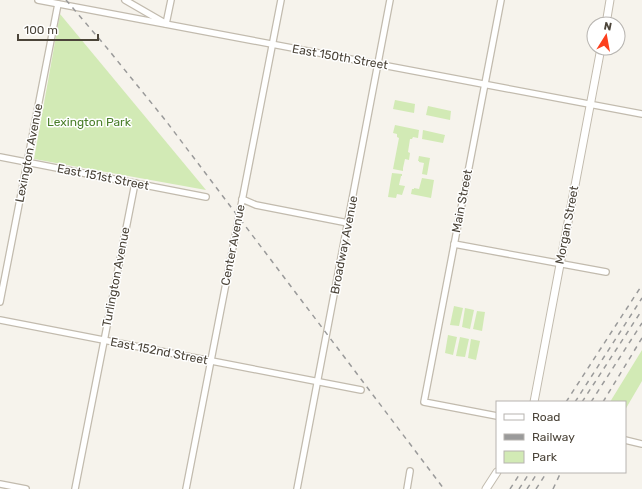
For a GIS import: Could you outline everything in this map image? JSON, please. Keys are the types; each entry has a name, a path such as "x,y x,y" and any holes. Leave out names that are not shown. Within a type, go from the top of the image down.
{"street":[{"name":"East 150th Street","path":"38,0 642,114"},
{"path":"125,0 166,24 171,0"},
{"name":"Center Avenue","path":"186,489 280,0"},
{"name":"Broadway Avenue","path":"297,489 390,0"},
{"name":"Main Street","path":"496,416 424,402 501,0"},
{"path":"607,16 610,0"},
{"name":"Lexington Avenue","path":"0,302 58,4"},
{"name":"Morgan Street","path":"534,401 599,56"},
{"name":"East 151st Street","path":"0,157 206,197"},
{"name":"Turlington Avenue","path":"75,489 135,183"},
{"path":"242,199 256,205 348,223"},
{"path":"454,244 606,272"},
{"name":"East 152nd Street","path":"0,320 361,390"},
{"path":"626,440 642,444"},
{"path":"407,489 410,471"},
{"path":"486,489 496,473"},
{"path":"0,484 26,489"}],"green space":[{"name":"Lexington Park","path":"60,14 206,190 34,159"},
{"path":"395,100 415,104 414,113 393,109"},
{"path":"428,106 451,111 450,120 426,115"},
{"path":"395,125 419,130 418,138 413,137 410,139 408,152 410,153 409,160 405,159 403,171 393,169 399,138 397,137 397,134 393,133"},
{"path":"423,130 445,135 443,143 422,139"},
{"path":"419,156 430,158 427,175 422,174 424,163 418,161"},
{"path":"392,173 402,174 399,185 405,186 402,195 397,194 396,198 388,197"},
{"path":"422,178 434,180 431,198 411,194 412,189 419,189"},
{"path":"454,306 463,308 459,326 450,325"},
{"path":"465,308 474,310 470,329 462,327"},
{"path":"477,311 485,312 482,331 473,329"},
{"path":"448,335 457,337 453,355 445,353"},
{"path":"460,337 469,339 465,357 456,356"},
{"path":"471,339 480,341 476,360 468,358"},
{"path":"642,350 642,381 626,408 626,401 611,401"}],"railway":[{"path":"66,0 166,121 444,489"},
{"path":"567,401 642,285"},
{"path":"576,401 642,298"},
{"path":"583,401 642,310"},
{"path":"592,401 642,323"},
{"path":"604,401 642,338"},
{"path":"510,489 520,473"},
{"path":"519,489 529,473"},
{"path":"527,489 537,473"},
{"path":"536,489 546,473"},
{"path":"553,489 561,473"}]}
